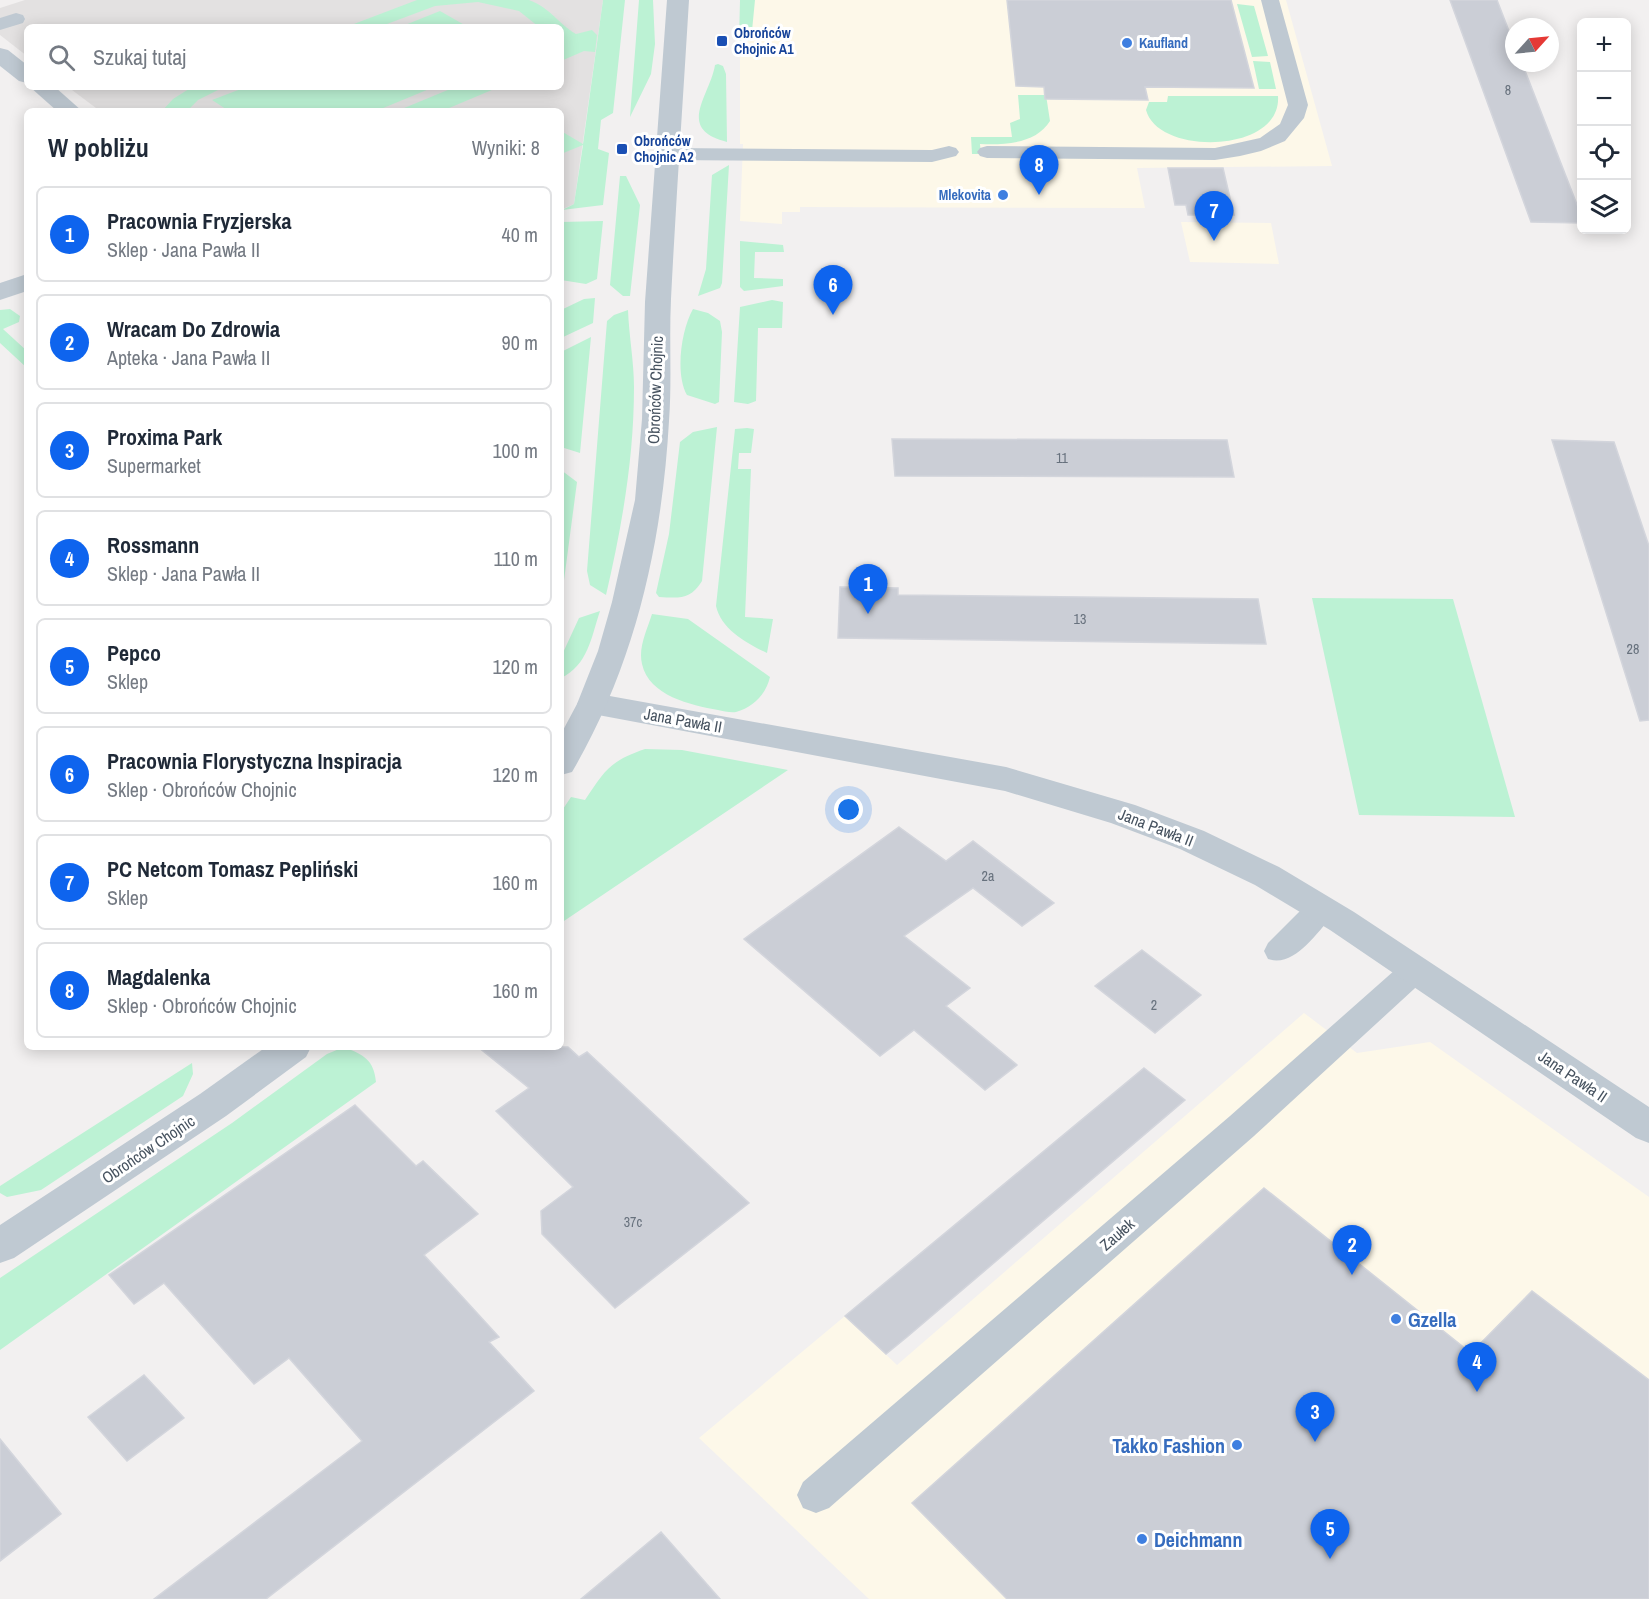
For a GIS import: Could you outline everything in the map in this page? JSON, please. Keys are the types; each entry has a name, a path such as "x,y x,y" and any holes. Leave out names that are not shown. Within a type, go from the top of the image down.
{"street":[{"name":"Obrońców Chojnic","path":"564,758 593,704 627,602 649,500 656,419 658,302 678,0"},
{"path":"0,55 24,74"},
{"path":"45,90 68,108"},
{"path":"0,292 24,283"},
{"name":"Jana Pawła II","path":"593,704 1006,779 1068,796 1192,840 1268,876 1321,909 1649,1127"},
{"name":"Obrońców Chojnic","path":"0,1246 213,1105 289,1050"}],"lane":[{"path":"987,152 1215,154 1251,149 1268,142 1288,129 1295,121 1298,105 1270,0"},
{"path":"669,154 932,156 949,152"},
{"path":"1279,951 1321,909"},
{"name":"Zaułek","path":"816,1495 1242,1126 1415,970"}],"shaded area":[{"path":"25,0 603,0 574,204 564,209 564,108 96,108 72,90 564,90 564,24 24,24 24,54 0,35 0,8"},
{"path":"740,0 1286,0 1332,166 1137,168 1145,208 800,207 800,212 782,212 782,224 740,221 743,144 740,144"},
{"path":"1181,222 1271,223 1279,264 1190,262"},
{"path":"1304,1013 1357,1053 1430,1042 1649,1197 1649,1599 869,1599 699,1438 845,1316 897,1365"}],"green space":[{"path":"417,0 529,0 563,24 535,24 519,11 478,2 435,6 387,24 354,24"},
{"path":"603,0 625,0 613,113 601,120 598,149 609,153 603,205 564,210 574,204 583,145 564,153 564,133 583,144"},
{"path":"639,0 653,0 655,44 651,74 630,117"},
{"path":"740,0 755,0 751,41 739,41"},
{"path":"1237,4 1254,6 1268,56 1252,57"},
{"path":"440,11 463,24 408,24"},
{"path":"564,25 576,34 592,30 597,35 595,52 584,51 564,60"},
{"path":"1253,61 1270,62 1276,89 1259,89"},
{"path":"715,65 723,66 726,74 727,142 711,136 702,129 699,120 703,100"},
{"path":"187,90 218,90 198,100 190,108 165,108 173,99"},
{"path":"238,90 427,90 383,108 224,108 212,100"},
{"path":"448,90 492,90 449,108 404,108"},
{"path":"1018,95 1046,95 1050,121 1044,129 1019,142 980,144 981,154 972,154 971,137 1012,137 1010,123 1020,119"},
{"path":"1168,96 1278,96 1274,115 1261,129 1241,138 1218,142 1194,141 1172,135 1155,125 1146,110 1149,102 1167,102"},
{"path":"729,165 722,283 720,288 698,296 706,269 712,175"},
{"path":"620,176 626,176 640,205 630,296 623,296 610,285"},
{"path":"603,221 597,279 586,284 564,280 564,222"},
{"path":"740,241 783,245 784,252 755,252 754,278 783,279 783,286 744,291 740,287"},
{"path":"595,298 593,323 564,337 564,309 584,299"},
{"path":"772,300 783,302 782,328 758,328 756,401 748,404 734,402 740,307"},
{"path":"10,309 20,316 19,322 3,329 24,348 24,365 0,343 0,310"},
{"path":"693,309 708,313 720,321 722,332 719,402 715,404 687,395 683,386 681,352 685,328"},
{"path":"628,310 634,378 632,440 622,518 606,595 590,585 587,571 607,321 614,315"},
{"path":"591,337 580,453 564,448 564,350"},
{"path":"717,427 702,581 689,595 673,598 659,597 656,593 669,534 680,442 693,432"},
{"path":"735,429 754,429 751,453 739,453 738,469 751,469 745,617 773,619 767,653 743,640 729,628 723,622 716,606"},
{"path":"564,472 577,482 564,580"},
{"path":"1312,598 1453,599 1515,817 1359,815"},
{"path":"600,611 583,658 564,676 564,650 579,618"},
{"path":"652,614 688,619 770,677 762,694 748,707 732,712 684,702 662,691 646,675 641,658"},
{"path":"645,749 682,750 788,770 564,921 564,808 571,797 585,800 609,768 624,758"},
{"path":"337,1050 350,1050 357,1053 370,1063 376,1082 0,1350 0,1278 232,1123 327,1054"},
{"path":"192,1063 193,1074 183,1096 41,1190 7,1197 0,1193 0,1186"}],"building":[{"name":"Kaufland","path":"1007,0 1231,0 1254,88 1145,87 1148,100 1045,99 1044,87 1016,86"},
{"path":"1450,0 1497,0 1505,21 1505,72 1525,72 1577,205 1577,223 1531,222"},
{"path":"1168,168 1223,168 1234,215 1188,215 1186,205 1175,205"},
{"path":"892,439 1227,440 1234,477 895,476"},
{"path":"1552,440 1614,442 1649,546 1649,720 1640,721"},
{"path":"840,587 898,588 898,595 1258,599 1266,644 838,638"},
{"path":"899,827 946,861 973,841 1054,903 1022,926 973,888 904,936 970,988 946,1006 1017,1065 985,1090 914,1030 880,1056 744,939"},
{"path":"1142,950 1201,995 1155,1033 1095,986"},
{"path":"564,1047 568,1047 579,1057 587,1052 749,1203 615,1308 542,1234 541,1211 573,1187 496,1111 529,1088 482,1050 564,1050"},
{"path":"1144,1068 1185,1100 907,1337 886,1354 845,1316"},
{"path":"355,1105 416,1166 423,1161 478,1214 424,1255 499,1337 489,1342 534,1391 266,1599 154,1599 362,1441 289,1358 254,1384 164,1283 134,1304 109,1275"},
{"path":"1264,1188 1471,1353 1532,1291 1649,1380 1649,1599 1007,1599 912,1503"},
{"path":"144,1375 184,1418 127,1461 88,1417"},
{"path":"0,1439 61,1514 0,1561"},
{"path":"661,1532 720,1599 581,1599"}],"place":[{"name":"Obrońców Chojnic A1","path":"722,41"},
{"name":"Kaufland","path":"1127,43"},
{"name":"Obrońców Chojnic A2","path":"622,149"},
{"name":"Mlekovita","path":"1003,195"},
{"name":"Magdalenka","path":"1039,195"},
{"name":"PC Netcom Tomasz Pepliński","path":"1214,241"},
{"name":"Pracownia Florystyczna Inspiracja","path":"833,315"},
{"name":"Pracownia Fryzjerska","path":"868,614"},
{"name":"Wracam Do Zdrowia","path":"1352,1275"},
{"name":"Gzella","path":"1396,1319"},
{"name":"Rossmann","path":"1477,1392"},
{"name":"Proxima Park","path":"1315,1442"},
{"name":"Takko Fashion","path":"1237,1445"},
{"name":"Deichmann","path":"1142,1539"},
{"name":"Pepco","path":"1330,1559"}]}
